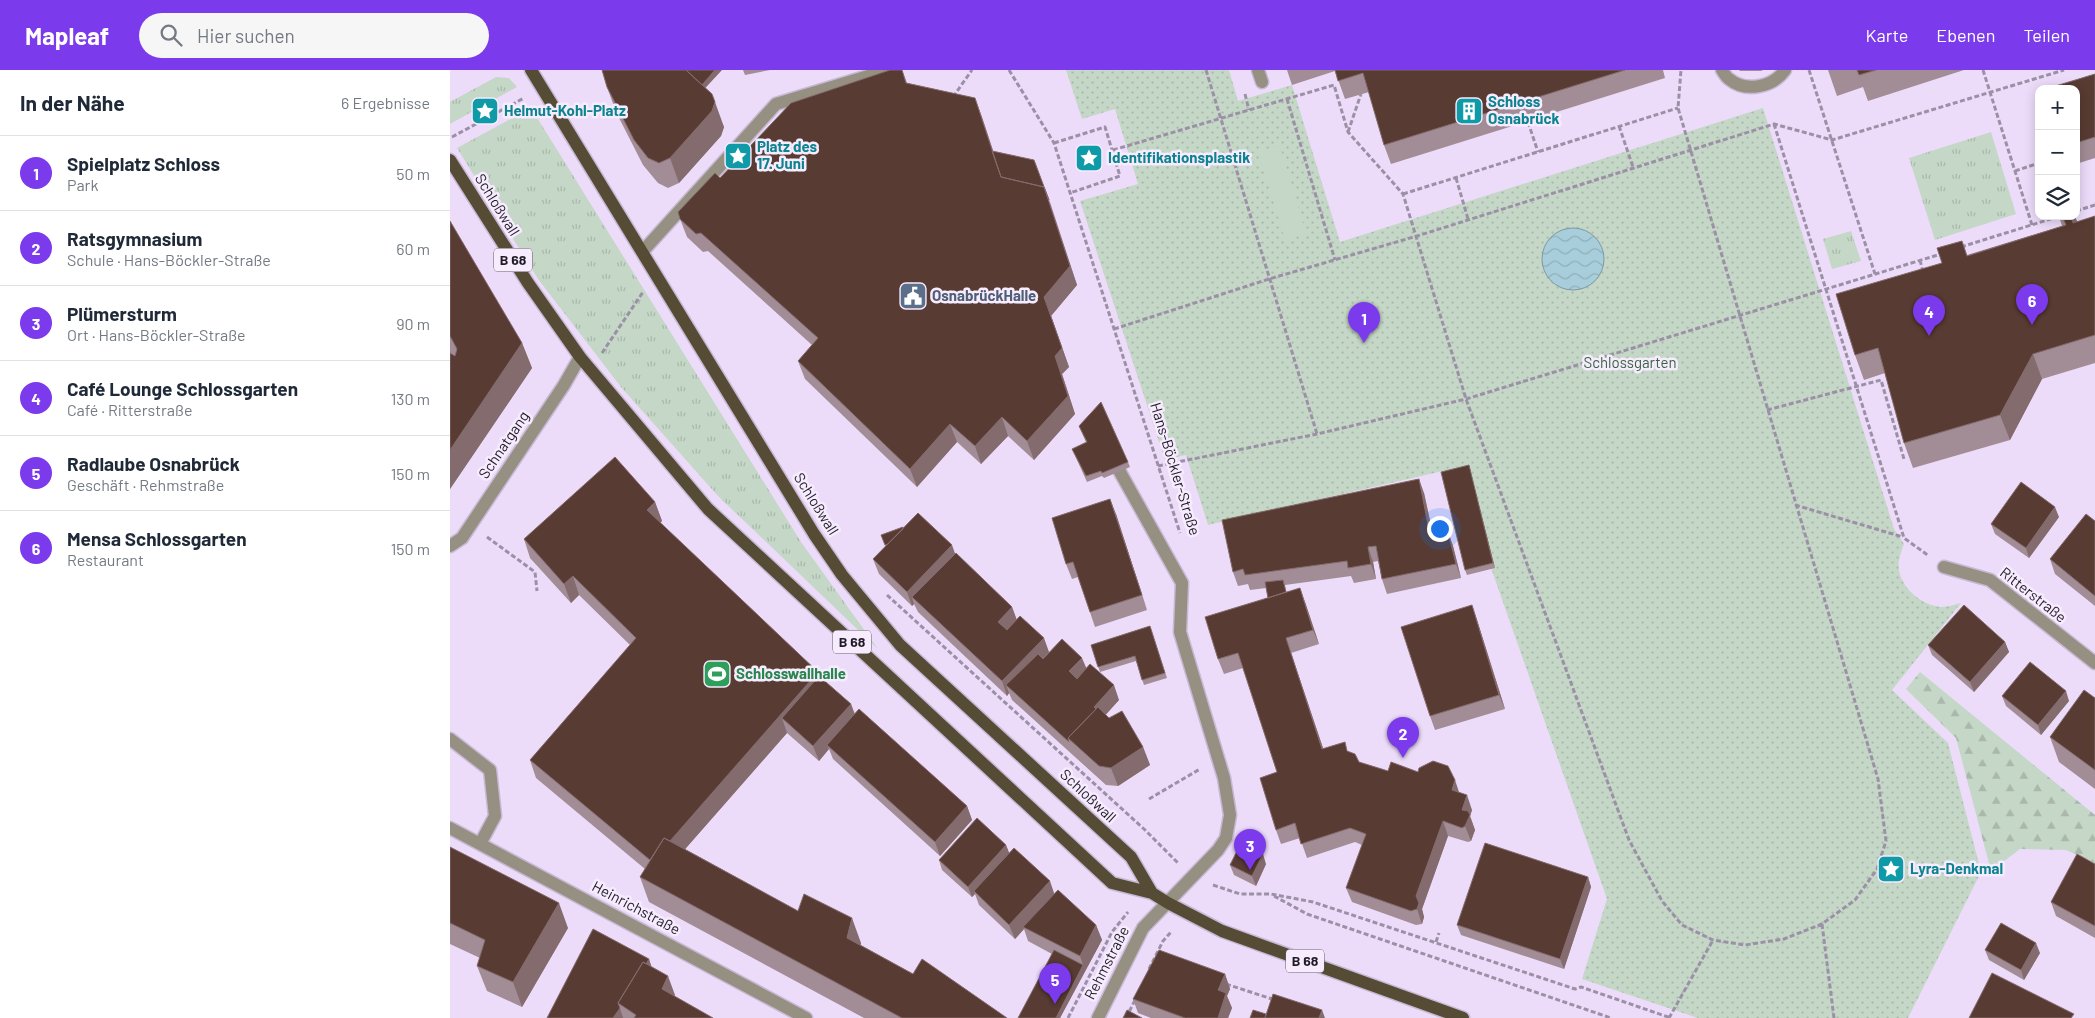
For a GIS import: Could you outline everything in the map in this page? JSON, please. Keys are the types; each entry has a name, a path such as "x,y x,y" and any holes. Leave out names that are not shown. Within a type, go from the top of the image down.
{"main road":[{"name":"Schloßwall","path":"531,70 656,271 814,534 842,575 900,645 1131,857 1152,893"},
{"name":"Schloßwall","path":"450,160 528,283 580,356 708,509 1112,883 1152,893 1222,931 1463,1018"}],"street":[{"path":"643,251 776,104 888,70"},
{"path":"1722,70 1729,80 1746,87 1766,85 1781,76 1785,70"},
{"name":"Schnatgang","path":"450,546 462,538 564,385 580,356"},
{"path":"1120,472 1182,583 1180,632 1224,778 1230,814 1226,838 1218,850 1168,903"},
{"name":"Ritterstraße","path":"1944,566 1990,580 2095,664"},
{"path":"450,739 490,770 495,816 480,844"},
{"name":"Heinrichstraße","path":"450,828 806,1018"},
{"name":"Rehmstraße","path":"1098,1018 1143,928 1168,903"}],"path":[{"path":"950,100 972,70"},
{"name":"Hans-Böckler-Straße","path":"1009,70 1054,143 1182,539"},
{"path":"1206,70 1317,434"},
{"path":"1334,85 1348,132 1403,194 1466,399 1628,840 1662,901 1682,925 1713,940 1745,945 1784,939 1822,924 1855,900 1877,869 1886,840 1878,779 1678,108 1681,70"},
{"path":"1809,70 1875,274"},
{"path":"1983,70 2032,225"},
{"path":"1114,329 1269,279 1416,236 1774,124 1832,140 2064,70"},
{"path":"1113,150 1334,85 1339,79"},
{"path":"1348,132 1361,94"},
{"path":"452,137 524,97"},
{"path":"1287,99 1335,260"},
{"path":"1403,194 1678,108"},
{"path":"1528,122 1538,152"},
{"path":"1774,124 1904,538"},
{"path":"1619,126 1633,168"},
{"path":"1054,143 1105,127 1113,150 1120,176 1070,192"},
{"path":"2015,171 2035,165"},
{"path":"1456,178 1468,219"},
{"path":"2080,210 2095,205"},
{"path":"1958,248 2048,220"},
{"path":"1158,466 1317,434 1466,399 1948,251"},
{"path":"1920,260 1925,277"},
{"path":"595,375 600,355 656,271"},
{"path":"1843,342 1852,340"},
{"path":"1767,410 1881,380 1904,459"},
{"path":"1795,505 1904,538 1944,566"},
{"path":"487,537 535,572 538,591"},
{"path":"890,596 1152,836"},
{"path":"1149,800 1201,769"},
{"path":"1240,894 1271,894 1313,902 1575,989 1581,987 1670,1018 1713,940"},
{"path":"1271,894 1306,914 1611,1018"},
{"path":"1822,924 1834,1018"},
{"name":"Rehmstraße","path":"1068,1018 1112,932"},
{"path":"1436,942 1439,933"},
{"path":"1146,978 1152,961 1158,961"},
{"path":"1217,980 1279,1002"},
{"path":"1126,1018 1138,994"}],"green space":[{"name":"Schlossgarten","path":"1066,70 1229,70 1238,101 1292,85 1340,242 1763,108 1894,529 1904,544 1899,560 1901,577 1910,592 1933,606 1942,607 1961,603 1892,690 1948,743 1981,872 1908,1018 1698,1018 1582,979 1607,899 1456,468 1208,525 1186,455 1165,460 1080,201 1138,184 1115,109 1082,119"},
{"path":"496,77 509,78 517,87 450,124 450,102"},
{"path":"531,108 801,542 878,649 718,496 621,387 538,279 457,148"},
{"path":"1991,132 2016,214 1935,240 1909,158"},
{"path":"1280,146 1306,234 1285,240 1258,152"},
{"path":"1851,231 1861,261 1832,269 1823,239"},
{"path":"1920,672 2095,815 2095,863 2066,850 2020,849 1991,871 1956,738 1906,689"}],"water":[{"path":"1567,228 1579,228 1595,237 1602,247 1604,259 1602,271 1595,281 1579,290 1567,290 1556,285 1547,276 1542,265 1542,253 1547,242 1556,233"}],"building":[{"path":"602,70 686,70 712,94 715,102 712,111 670,158 659,163 648,158 634,140 607,87"},
{"path":"686,70 715,70 702,85"},
{"name":"OsnabrückHalle","path":"890,70 902,70 906,83 975,98 1001,177 1044,187 1070,266 1044,297 1062,348 1055,356 1068,396 1027,441 1002,417 975,446 950,424 910,469 798,361 818,338 701,233 696,234 680,219 678,212 715,173 720,178 791,103"},
{"name":"Schloss Osnabrück","path":"1335,70 1625,70 1384,145 1363,73 1338,81"},
{"path":"1857,70 1876,70 1859,75"},
{"path":"2095,74 2095,137 2080,142 2080,85 2059,85"},
{"path":"992,151 1034,160 1049,200 1044,187 1001,177"},
{"path":"2095,216 2095,335 2033,354 2000,415 1904,443 1878,348 1855,355 1836,294 1942,263 1937,248 1962,241 1967,256 2066,225 2064,220 2072,220 2073,223"},
{"path":"450,221 522,343 450,450 450,353 455,356 457,349 450,336"},
{"path":"1101,402 1128,462 1102,473 1101,471 1086,476 1072,449 1087,442 1079,426"},
{"name":"Schlosswallhalle","path":"615,457 655,502 647,510 818,672 670,841 664,838 650,860 530,760 636,638 573,576 564,584 524,539"},
{"path":"1469,465 1493,563 1465,570 1441,472"},
{"path":"1419,479 1430,535 1448,532 1456,564 1382,579 1376,546 1368,547 1371,564 1348,568 1347,561 1245,575 1243,569 1233,572 1222,520"},
{"path":"2021,482 2055,507 2026,548 1991,524"},
{"path":"1110,499 1142,595 1090,612 1073,562 1066,564 1052,518"},
{"path":"918,513 952,545 907,592 873,559"},
{"path":"2086,514 2095,521 2095,596 2050,559"},
{"path":"903,527 888,544 885,545 881,535"},
{"path":"956,553 1012,607 998,622 1007,630 1020,616 1044,638 1002,681 912,597"},
{"path":"1283,580 1286,592 1268,598 1265,582"},
{"path":"1300,588 1313,630 1286,638 1322,749 1345,742 1347,751 1355,754 1359,762 1388,771 1391,762 1418,772 1419,768 1433,761 1448,766 1455,780 1452,790 1467,795 1462,810 1468,811 1470,815 1465,826 1462,828 1443,821 1416,896 1419,903 1417,909 1411,911 1346,888 1366,834 1350,828 1301,844 1295,823 1276,830 1260,778 1277,772 1238,653 1218,659 1205,617"},
{"path":"1472,605 1499,695 1430,716 1401,627"},
{"path":"1964,605 2005,642 1970,682 1928,645"},
{"path":"1150,626 1165,673 1142,680 1135,656 1098,667 1091,645"},
{"path":"1062,639 1082,658 1069,671 1077,679 1090,664 1114,685 1094,707 1096,709 1068,738 1069,742 1006,685 1038,654 1043,659"},
{"path":"2030,662 2066,691 2038,725 2002,696"},
{"path":"819,676 851,704 813,746 782,718"},
{"path":"2084,690 2095,698 2095,770 2050,737"},
{"path":"1098,707 1109,718 1122,711 1143,747 1111,768 1099,766 1068,738"},
{"path":"859,709 967,806 935,842 827,745"},
{"path":"977,818 1006,845 968,887 939,860"},
{"path":"664,838 798,911 804,894 852,918 847,938 913,974 922,959 1007,1018 902,1018 640,877"},
{"path":"1241,843 1263,854 1252,876 1230,865"},
{"path":"1485,843 1588,877 1560,959 1457,925"},
{"path":"450,847 559,903 513,982 477,966 485,940 450,923"},
{"path":"1014,848 1050,881 1009,925 974,891"},
{"path":"2077,854 2095,864 2095,926 2051,902"},
{"path":"1058,890 1096,925 1080,956 1023,927"},
{"path":"2001,923 2036,943 2021,970 1985,950"},
{"path":"593,929 649,959 646,964 643,962 618,1003 620,1008 613,1018 547,1018"},
{"path":"1054,950 1083,965 1056,1018 1018,1018"},
{"path":"1159,950 1225,974 1218,990 1226,993 1218,1018 1185,1018 1133,999"},
{"path":"643,962 668,976 662,989 713,1018 634,1018 636,1015 618,1003"},
{"path":"1992,973 2074,1014 2071,1018 1969,1018"},
{"path":"1273,994 1322,1010 1319,1018 1265,1018"},
{"path":"1127,1010 1142,1018 1123,1018"},
{"path":"1253,1010 1266,1014 1265,1018 1250,1018"}],"place":[{"name":"Helmut-Kohl-Platz","path":"485,111"},
{"name":"Schloss Osnabrück","path":"1469,111"},
{"name":"Platz des 17. Juni","path":"738,156"},
{"name":"Identifikationsplastik","path":"1089,158"},
{"name":"OsnabrückHalle","path":"913,296"},
{"name":"Mensa Schlossgarten","path":"2032,325"},
{"name":"Café Lounge Schlossgarten","path":"1929,336"},
{"name":"Spielplatz Schloss","path":"1364,343"},
{"name":"Schlosswallhalle","path":"717,674"},
{"name":"Ratsgymnasium","path":"1403,758"},
{"name":"Lyra-Denkmal","path":"1891,869"},
{"name":"Plümersturm","path":"1250,870"},
{"name":"Radlaube Osnabrück","path":"1055,1004"}]}
